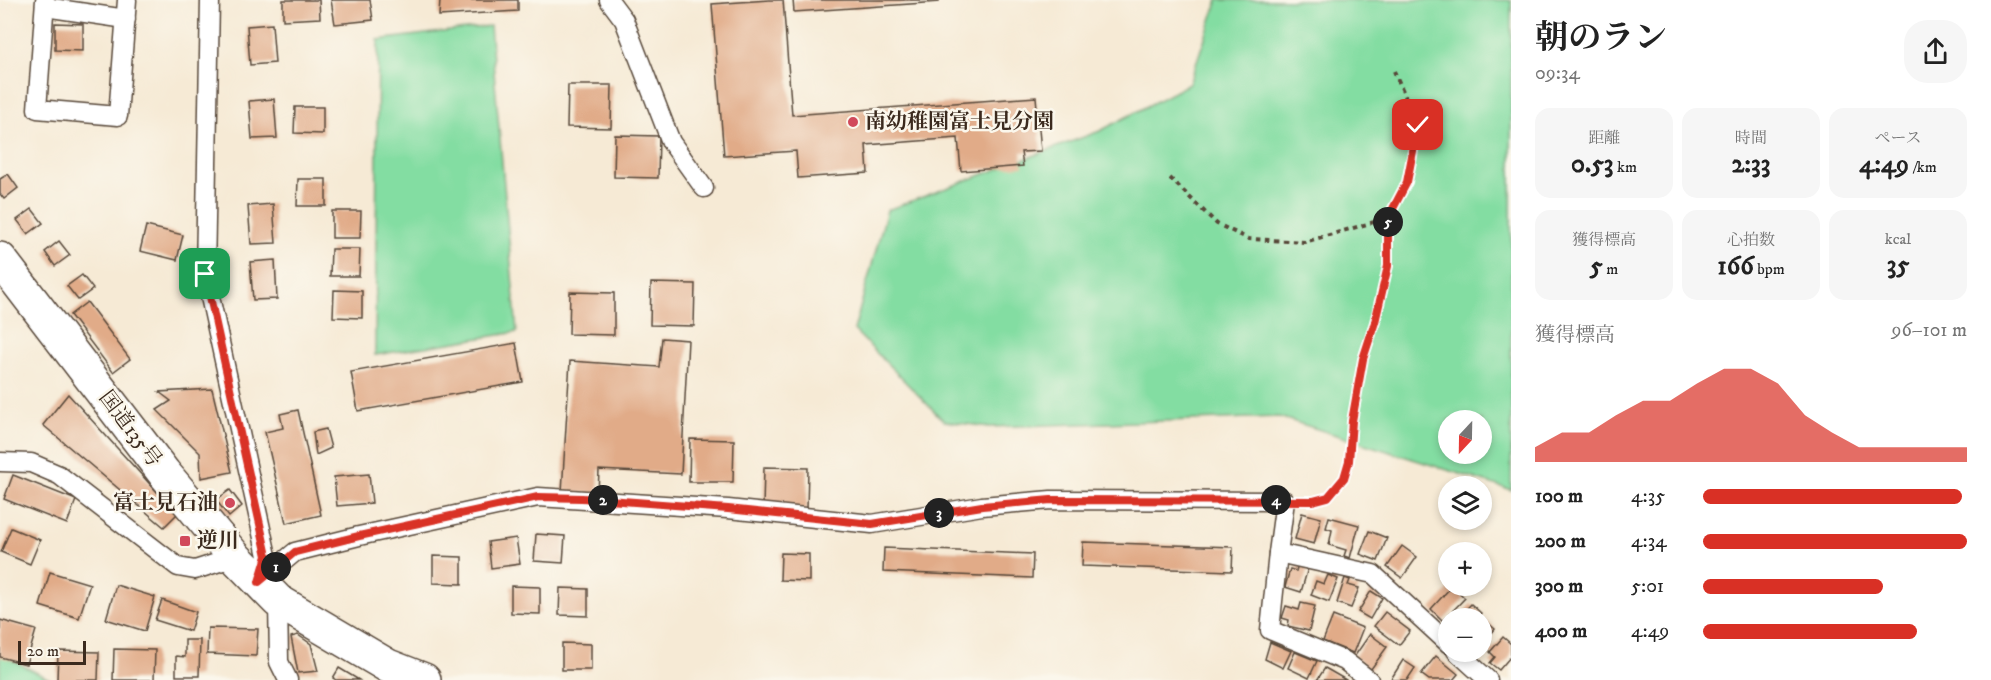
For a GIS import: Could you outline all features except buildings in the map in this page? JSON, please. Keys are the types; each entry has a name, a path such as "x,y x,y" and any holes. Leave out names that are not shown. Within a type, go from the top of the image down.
{"highway":[{"name":"国道135号","path":"0,259 164,473 235,557 268,591 388,666 424,680"}],"street":[{"path":"126,19 45,3 37,109 118,116 126,19 127,0"},
{"path":"210,0 205,274 267,556 268,591 279,662 288,680"},
{"path":"609,0 624,20 672,142 705,188"},
{"path":"0,462 31,463 59,476 178,567 195,570 235,557"},
{"path":"268,591 295,552 538,497 728,509 872,524 982,506 1051,500 1285,501 1270,630 1345,661 1369,680"},
{"path":"1278,553 1373,574 1438,634"},
{"path":"1468,662 1488,680"}],"path":[{"path":"1285,501 1313,501 1328,497 1344,478 1349,461 1352,421 1363,359 1375,322 1388,266 1388,218 1407,182 1418,125 1395,71"},
{"path":"1170,178 1217,224 1249,239 1305,242 1388,218"}],"green space":[{"path":"1218,0 1511,0 1511,490 1492,484 1492,476 1467,476 1279,417 989,427 944,421 854,330 887,210 1100,131 1189,84"},
{"path":"490,26 517,332 375,355 378,40"},
{"path":"0,654 51,680 0,680"}],"place":[{"name":"南幼稚園富士見分園","path":"853,122"},
{"name":"富士見石油","path":"230,503"},
{"name":"逆川","path":"185,541"}],"route":[{"path":"205,274 267,556 259,582 295,552 538,497 728,509 872,524 982,506 1051,500 1313,501 1328,497 1344,478 1349,461 1352,421 1363,359 1375,322 1388,266 1388,218 1407,182 1418,125"}]}
